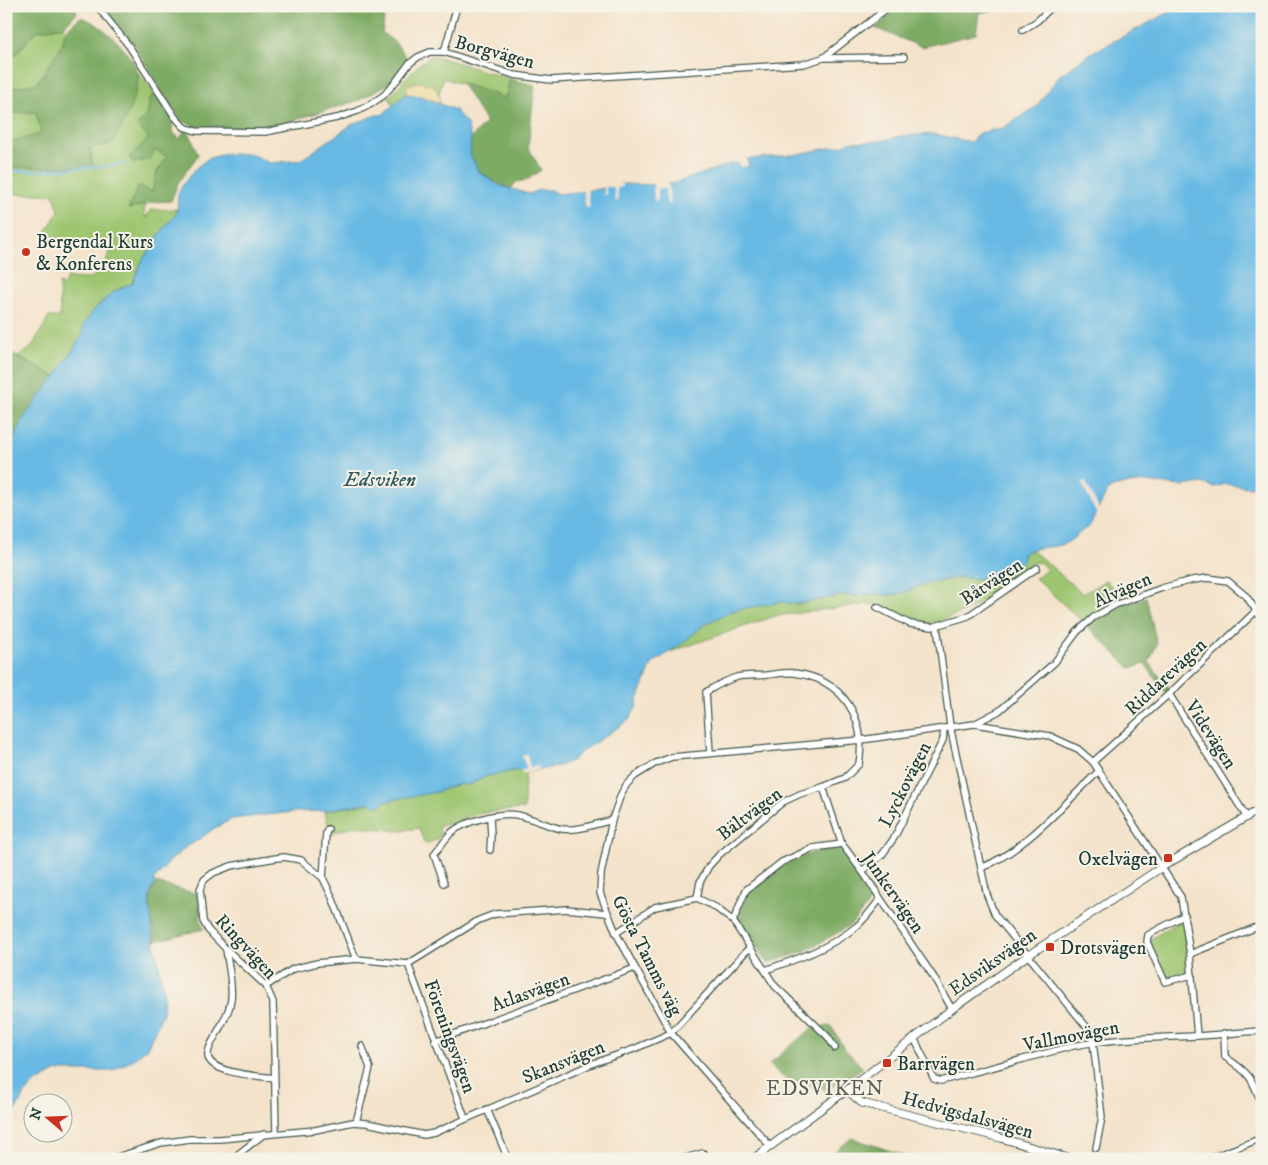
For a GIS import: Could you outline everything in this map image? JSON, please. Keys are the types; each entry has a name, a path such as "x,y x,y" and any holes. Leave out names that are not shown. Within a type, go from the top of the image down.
{"street":[{"name":"Borgvägen","path":"97,6 129,46 175,117 184,127 196,131 265,132 337,118 358,111 384,95 409,64 418,57 430,52 444,52 514,75 551,80 803,64 822,58 904,57"},
{"path":"444,52 457,6"},
{"name":"Borgvägen","path":"822,58 890,6"},
{"path":"1023,30 1037,22 1052,6"},
{"name":"Båtvägen","path":"877,607 910,624 932,627 968,616 1037,568"},
{"name":"Alvägen","path":"950,727 974,724 999,711 1054,663 1077,632 1094,617 1115,605 1162,588 1208,578 1228,581 1246,596 1262,619"},
{"name":"Riddarevägen","path":"1093,762 1169,694 1257,610"},
{"path":"936,626 950,727 988,895 995,914 1027,956 1090,1031 1102,1117 1096,1148"},
{"name":"Bältvägen","path":"696,898 700,882 709,866 719,854 783,802 845,778 859,764 861,740 856,718 842,694 833,687 819,680 794,674 738,677 721,683 706,692 710,753"},
{"name":"Videvägen","path":"1169,694 1246,816"},
{"path":"974,724 1050,736 1078,749 1093,762 1182,897 1190,954 1197,1036"},
{"name":"Gösta Tamms väg","path":"770,1146 671,1033 606,913 600,893 600,874 612,820 621,794 627,784 640,772 656,763 672,758 861,740 950,727"},
{"name":"Lyckovägen","path":"862,871 882,855 894,838 950,727"},
{"path":"982,868 996,862 1024,842 1099,771"},
{"name":"Junkervägen","path":"823,788 842,844 933,976 952,1009"},
{"name":"Edsviksvägen","path":"753,1159 952,1009 1027,956 1162,867 1262,808"},
{"path":"444,883 434,854 450,834 474,821 506,815 518,816 563,829 578,828 612,820"},
{"path":"490,818 490,850"},
{"path":"322,878 328,829"},
{"path":"732,921 746,890 782,862 813,848 842,844"},
{"name":"Ringvägen","path":"276,1133 273,1002 266,986 208,930 203,921 200,902 200,889 204,880 213,873 231,866 284,857 301,860 322,878 332,897 356,958"},
{"path":"616,933 655,908 696,898 716,907 732,921 775,986 828,1037 835,1048"},
{"path":"765,970 801,958 830,944 858,925 880,899"},
{"path":"266,986 293,969 317,963 356,958 408,964 479,920 495,914 566,909 606,913"},
{"path":"1185,915 1148,935 1147,942 1165,982 1192,975"},
{"path":"1190,954 1262,925"},
{"name":"Skansvägen","path":"111,1159 161,1143 190,1139 220,1139 265,1133 315,1130 356,1122 424,1135 434,1133 594,1063 671,1033 750,948"},
{"path":"226,949 232,998 228,1013 208,1050 208,1058 211,1063 224,1070 239,1074 274,1078"},
{"name":"Föreningsvägen","path":"408,964 465,1118"},
{"name":"Atlasvägen","path":"435,1041 635,968"},
{"name":"Vallmovägen","path":"914,1038 934,1079 941,1081 1093,1042 1137,1037 1262,1032"},
{"path":"1224,1033 1225,1057 1240,1067 1253,1081 1262,1105"},
{"path":"356,1122 370,1068 362,1046"},
{"name":"Hedvigsdalsvägen","path":"847,1090 862,1103 1000,1138 1056,1157 1071,1159"},
{"path":"487,1109 508,1159"},
{"path":"232,1159 265,1133"},
{"path":"1208,1159 1262,1138"},
{"path":"682,1159 703,1153 710,1159"}],"green space":[{"path":"6,6 75,6 77,13 64,26 36,31 12,58 6,58"},
{"path":"101,6 386,6 382,33 396,43 408,60 388,84 359,100 265,129 195,126 182,121 168,102 134,44"},
{"path":"900,6 1007,7 979,13 976,34 922,47 875,28"},
{"path":"80,17 96,24 114,38 134,63 138,78 137,87 126,119 110,144 90,148 93,167 7,168 9,142 41,134 36,112 8,113 6,89 37,83 62,45 66,30"},
{"path":"64,26 66,30 62,45 37,84 6,89 6,58 12,58 36,31"},
{"path":"431,56 510,79 505,98 443,78 439,94 433,85 408,85 406,94 393,105 389,97 414,70"},
{"path":"138,72 154,93 149,100 148,113 137,126 149,138 133,163 149,159 155,150 168,157 157,172 152,192 141,187 128,209 146,205 144,212 146,218 150,210 176,209 177,213 158,236 143,259 131,284 120,288 100,303 84,325 83,334 56,377 18,357 31,348 49,317 60,317 59,283 63,287 67,278 88,279 102,272 110,252 105,246 81,245 60,240 46,231 59,211 54,195 6,194 6,106 8,113 37,112 41,135 93,167 90,148 110,144 137,90"},
{"path":"510,79 535,85 528,147 541,170 527,180 516,182 511,189 495,182 481,172 471,158 469,150 471,140 486,122 461,83 505,98"},
{"path":"154,93 173,120 172,131 180,139 184,131 190,134 198,155 178,183 171,201 154,202 128,209 137,188 141,187 152,192 157,172 167,157 155,150 149,159 133,163 129,157 149,138 137,126 148,113 149,100"},
{"path":"6,351 56,377 26,414 6,455"},
{"path":"1027,551 1033,551 1083,594 1106,580 1126,604 1087,626 1035,578 1047,570 1041,563 1037,562 1030,564 1024,573 991,596 987,596 982,602 964,612 927,624 903,617 877,605 868,604 775,616 670,652 705,624 735,610 781,602 798,604 843,595 900,594 924,584 961,577 975,579 1001,575"},
{"path":"1146,597 1157,644 1149,662 1170,690 1166,693 1145,664 1130,668 1087,626 1126,604"},
{"path":"519,770 525,773 524,809 488,812 469,816 455,824 438,825 440,833 438,839 425,844 419,828 398,831 355,826 331,833 324,811 437,792 458,784 469,785 483,777"},
{"path":"840,848 875,896 851,925 805,951 768,963 737,920 747,893 786,864 814,852"},
{"path":"156,883 198,894 201,922 204,929 154,941 150,904"},
{"path":"1184,922 1188,972 1170,979 1165,977 1150,944 1151,939 1176,923"},
{"path":"831,1026 844,1048 863,1068 827,1090 785,1079 769,1064 812,1028"},
{"path":"852,1138 915,1159 825,1159"}],"sand":[{"path":"418,82 433,85 439,94 440,103 421,96 406,94 407,85"}],"water":[{"name":"Edsviken","path":"1181,6 1262,6 1262,485 1249,487 1226,484 1214,487 1202,483 1183,486 1146,482 1120,485 1108,490 1089,527 1061,545 1027,551 1023,554 1023,561 1001,575 975,579 961,577 924,584 900,594 843,595 798,604 781,602 735,610 705,624 684,642 652,664 637,706 629,720 581,752 573,760 559,766 525,773 518,770 483,777 469,785 458,784 437,792 385,801 381,805 375,806 371,802 324,811 293,812 232,819 186,847 171,860 153,881 156,883 151,891 149,901 164,994 163,1013 147,1048 134,1059 112,1071 57,1071 35,1083 27,1092 22,1092 22,1099 6,1127 6,455 26,414 56,376 83,334 83,325 95,309 112,293 132,284 143,259 158,236 177,213 178,195 182,186 196,168 209,158 226,154 251,154 270,163 301,160 351,125 376,115 382,115 406,94 421,96 455,110 467,124 471,139 470,154 479,172 498,185 529,194 539,190 550,190 558,194 600,189 621,184 653,185 675,183 730,164 738,163 742,168 749,166 747,159 793,155 844,145 850,142 880,141 901,136 934,134 971,142 979,133 1003,128 1036,107 1060,75 1091,53"}],"pier":[{"path":"617,182 617,184 622,184 622,187 617,188 618,201 615,201 614,187 606,187 606,195 604,195 604,185"},
{"path":"668,183 670,204 667,204 665,188 658,188 658,200 654,201 653,184"},
{"path":"587,188 590,207 586,208 583,191 575,192 574,190"},
{"path":"1085,481 1100,511 1097,515 1082,483"},
{"path":"527,754 530,768 538,766 539,770 522,774 520,771 527,769 522,756"}],"waterway":[{"path":"6,171 109,166 126,163"}],"place":[{"name":"Bergendal Kurs & Konferens","path":"26,252"},
{"name":"Oxelvägen","path":"1168,858"},
{"name":"Drotsvägen","path":"1050,947"},
{"name":"Barrvägen","path":"887,1063"}],"district":[{"name":"EDSVIKEN","path":"825,1088"}]}
